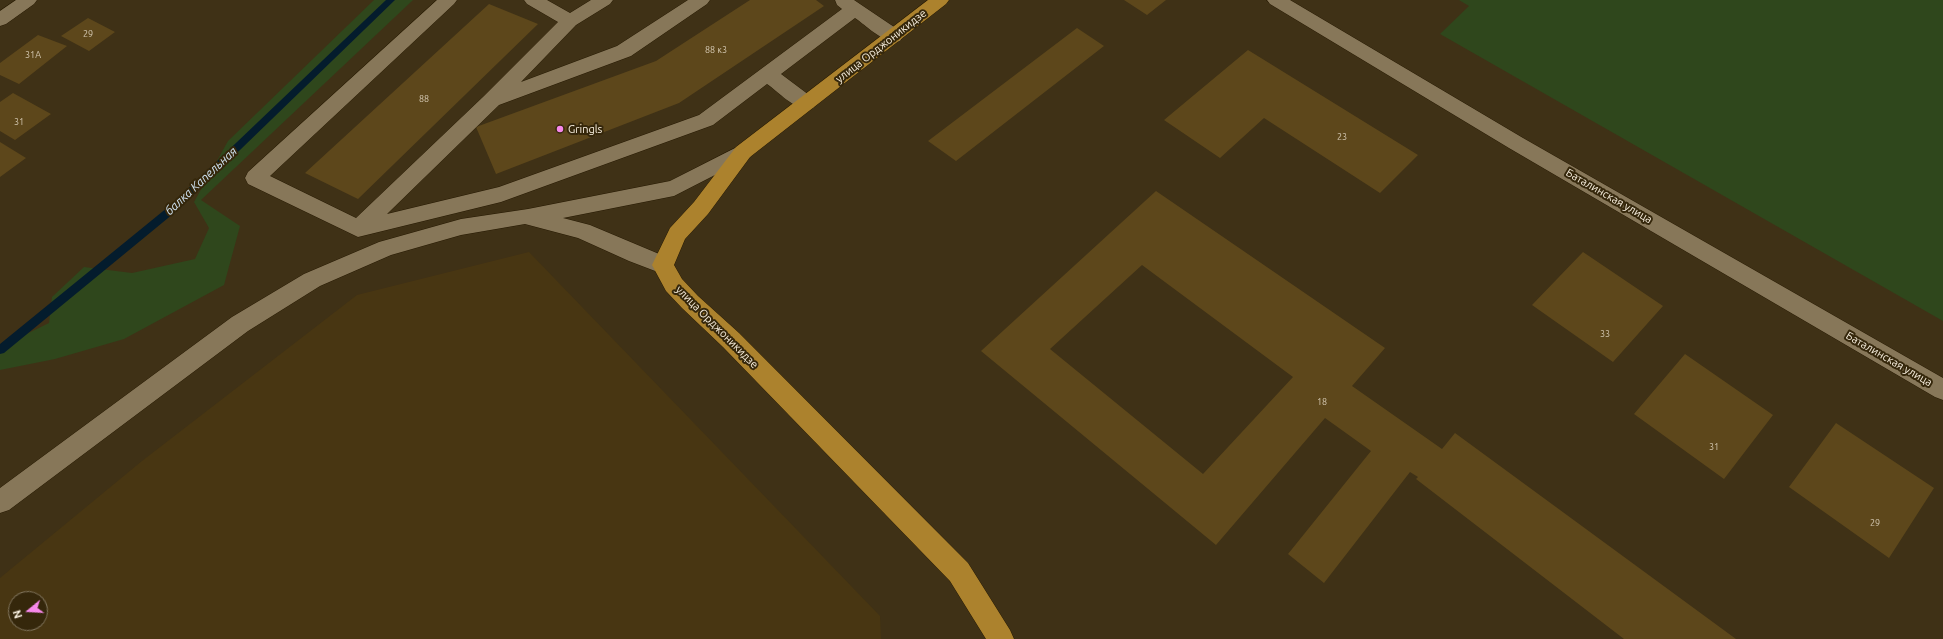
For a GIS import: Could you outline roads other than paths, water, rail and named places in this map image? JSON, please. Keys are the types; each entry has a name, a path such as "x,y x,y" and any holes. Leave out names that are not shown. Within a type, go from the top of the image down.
{"main road":[{"name":"улица Орджоникидзе","path":"940,0 743,152 701,208 678,234 663,265 674,285 731,340 959,572 1001,639"}],"street":[{"path":"0,20 28,0"},
{"path":"448,0 255,178 358,229 501,194 706,120 767,74 848,4 894,36"},
{"path":"533,0 570,21"},
{"path":"350,262 358,229 491,101 570,21 604,0"},
{"path":"491,101 624,51 701,0"},
{"name":"Баталинская улица","path":"1276,0 1509,139 1943,390"},
{"path":"767,74 806,103"},
{"path":"0,502 240,324 312,280 350,262 386,248 461,227 674,188 743,152"},
{"path":"525,216 583,231 636,256 663,265"}],"waterway":[{"name":"балка Капельная","path":"0,350 176,206 391,0"}],"place":[{"name":"Gringls","path":"560,129"}]}
